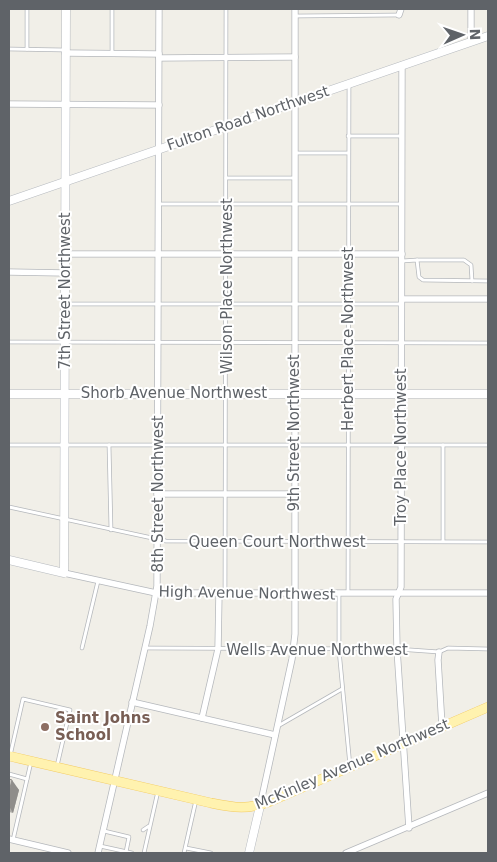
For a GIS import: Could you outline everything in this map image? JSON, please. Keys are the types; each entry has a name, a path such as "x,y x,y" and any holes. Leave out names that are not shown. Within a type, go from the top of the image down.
{"main road":[{"name":"McKinley Avenue Northwest","path":"9,756 196,800 244,809 260,806 488,707"}],"street":[{"name":"7th Street Northwest","path":"64,572 66,9"},
{"name":"8th Street Northwest","path":"98,853 156,593 159,9"},
{"name":"9th Street Northwest","path":"249,853 294,649 295,9"},
{"path":"471,9 471,42"},
{"name":"Fulton Road Northwest","path":"9,201 488,36"},
{"path":"65,51 159,56 295,58"},
{"name":"Troy Place Northwest","path":"402,65 401,587 396,599 402,744 409,828"},
{"path":"9,104 159,105"},
{"path":"65,254 348,254 402,258"},
{"path":"9,272 65,273"},
{"path":"402,301 488,299"},
{"name":"Shorb Avenue Northwest","path":"9,394 488,394"},
{"path":"158,494 294,494"},
{"name":"High Avenue Northwest","path":"9,560 156,593 488,593"},
{"name":"Wilson Place Northwest","path":"202,718 218,649 222,593"},
{"path":"439,652 442,726"},
{"path":"132,702 275,734"},
{"path":"346,853 488,793"},
{"path":"11,840 68,853"}],"lane":[{"path":"27,9 27,49"},
{"path":"112,9 112,53"},
{"name":"Wilson Place Northwest","path":"222,593 226,541 226,9"},
{"path":"295,16 400,12"},
{"path":"9,49 65,51"},
{"name":"Herbert Place Northwest","path":"348,594 349,83"},
{"path":"348,136 402,136"},
{"path":"294,153 348,154"},
{"path":"226,178 294,178"},
{"path":"158,204 402,204"},
{"path":"402,258 417,260 464,260 471,266 472,281"},
{"path":"417,260 419,277 424,280 488,281"},
{"path":"65,304 348,304 402,301"},
{"path":"9,342 488,343"},
{"path":"9,445 488,445"},
{"path":"109,445 111,530"},
{"path":"443,445 443,541"},
{"name":"Queen Court Northwest","path":"9,507 157,540 488,542"},
{"path":"82,648 98,581"},
{"path":"339,594 339,650 350,767"},
{"name":"Wells Avenue Northwest","path":"144,648 439,652 448,648 488,649"},
{"path":"277,726 342,689"},
{"path":"9,756 23,699 70,710 56,767"},
{"path":"11,840 31,761"},
{"path":"9,774 27,779"},
{"path":"144,853 158,791"},
{"path":"184,853 196,800"},
{"path":"142,830 150,826"},
{"path":"103,831 129,837 134,834"},
{"path":"126,852 129,837"},
{"path":"100,846 132,853"},
{"path":"186,848 211,853"}],"building":[{"path":"9,779 12,780 9,792"}],"place":[{"name":"Saint Johns School","path":"45,727"}]}
